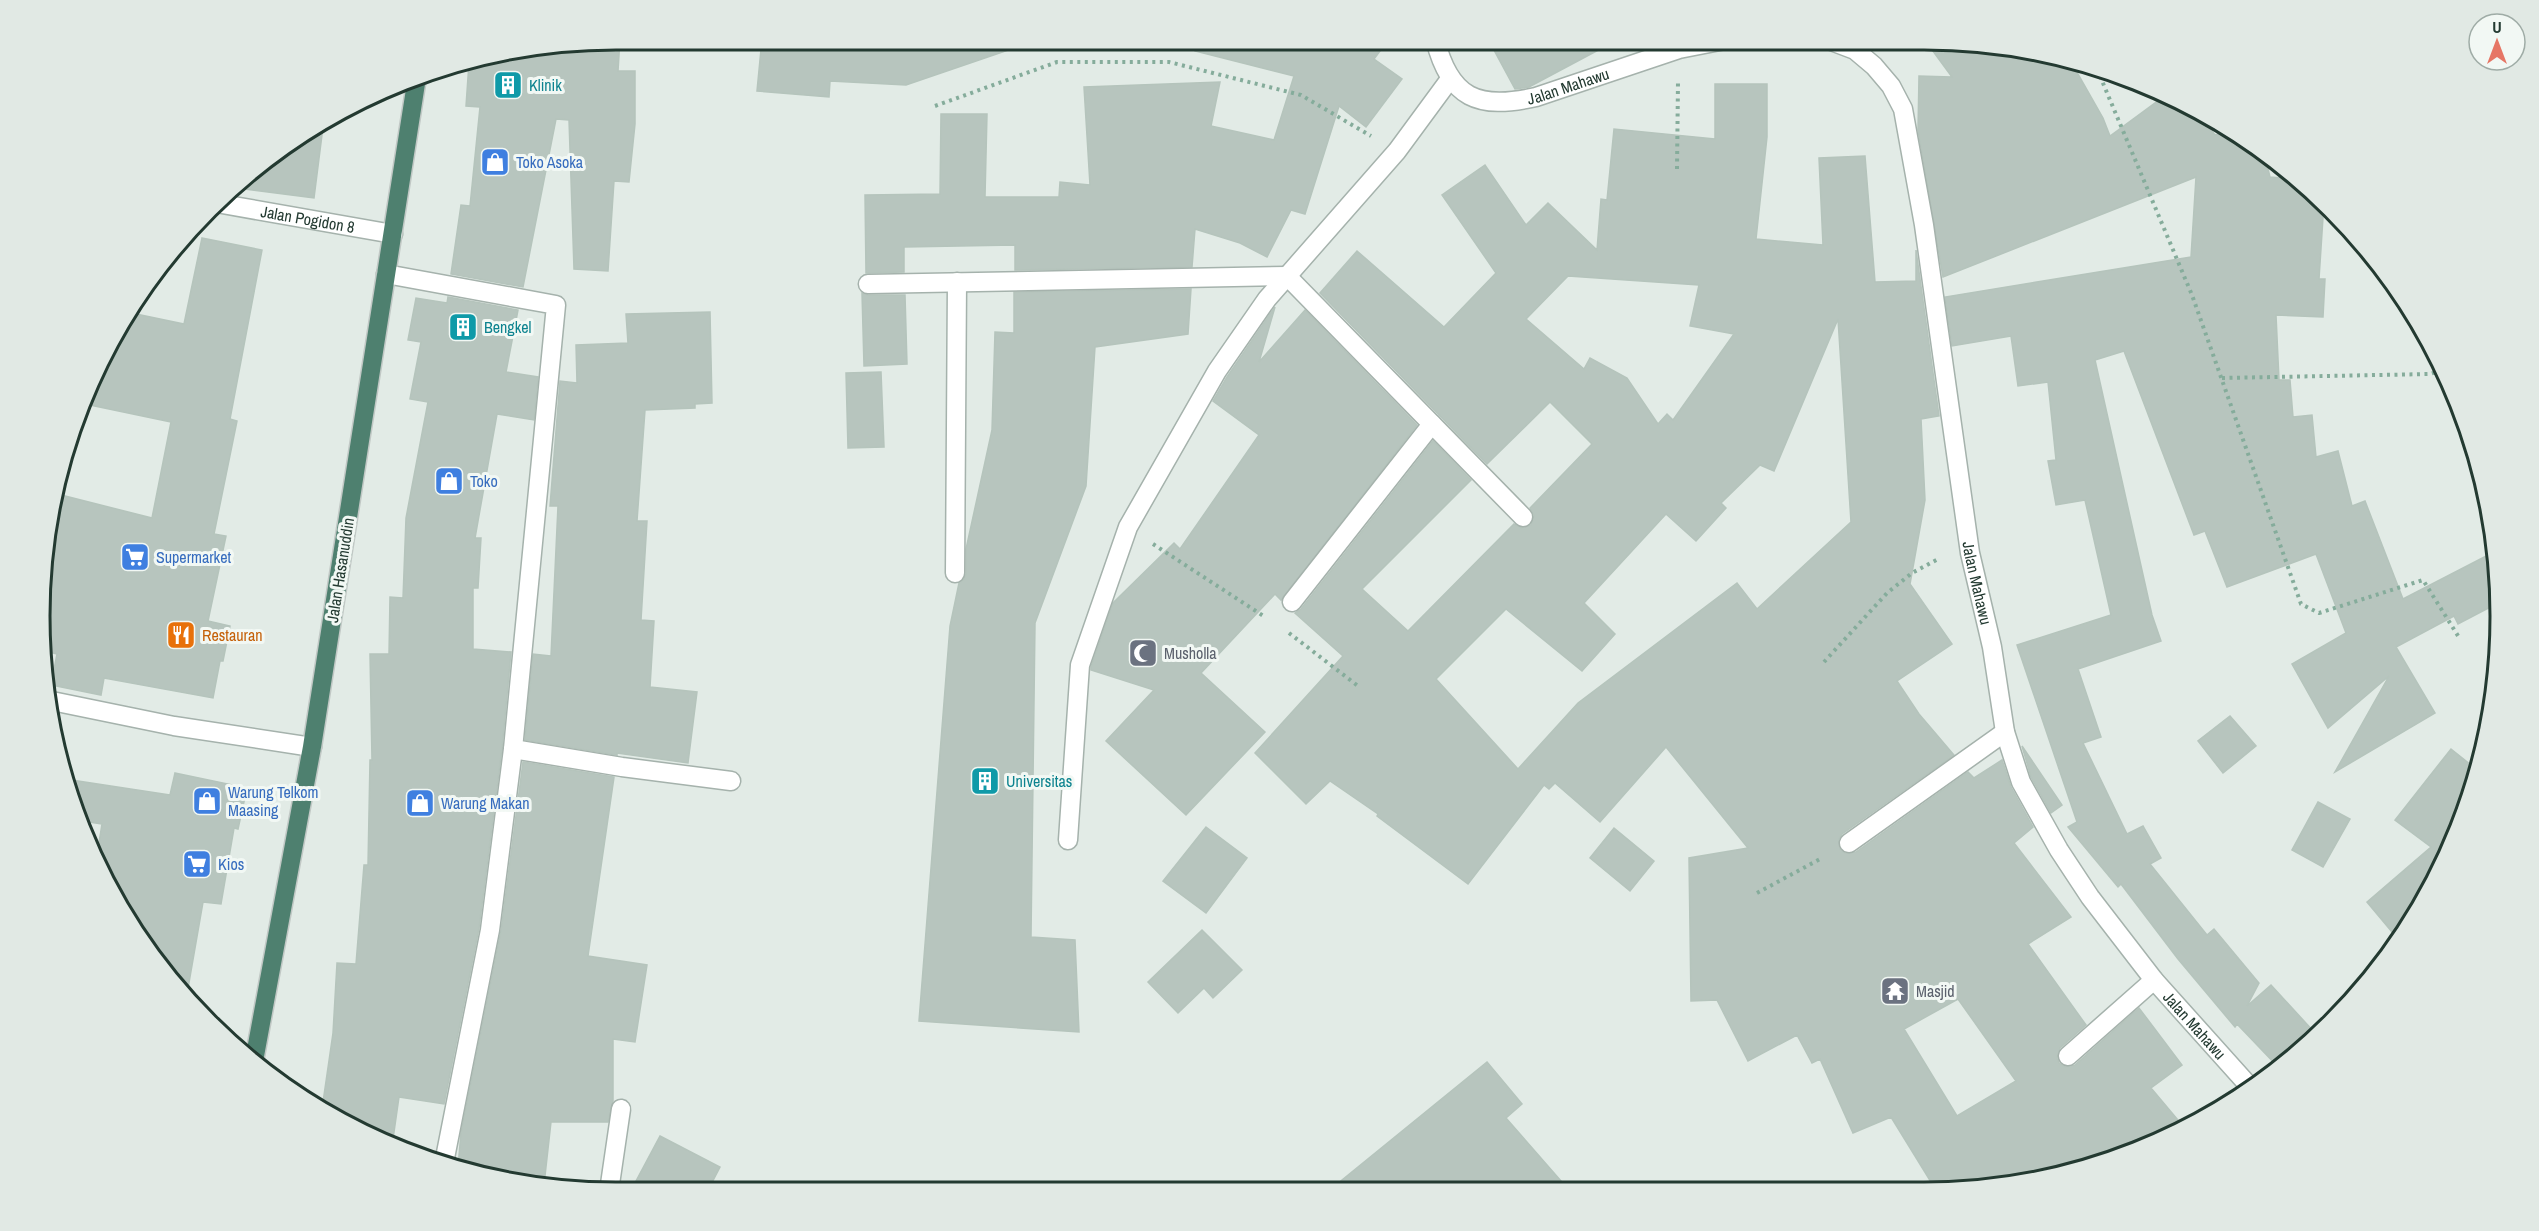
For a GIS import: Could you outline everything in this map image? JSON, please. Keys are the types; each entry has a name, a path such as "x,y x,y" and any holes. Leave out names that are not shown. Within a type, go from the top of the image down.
{"highway":[{"name":"Jalan Hasanuddin","path":"256,1052 312,747 415,87"}],"street":[{"path":"1068,840 1080,664 1128,527 1216,371 1267,299 1397,151 1450,80 1439,50"},
{"name":"Jalan Mahawu","path":"1450,80 1466,93 1485,101 1512,102 1536,97 1675,50"},
{"name":"Jalan Mahawu","path":"1855,50 1874,66 1891,86 1903,109 1924,225 1970,553 1992,647 2005,732 2021,782 2059,850 2090,897 2154,980 2245,1081"},
{"name":"Jalan Pogidon 8","path":"226,205 393,234"},
{"path":"386,274 556,305 513,749 490,930 446,1155"},
{"path":"868,284 1287,276 1523,517"},
{"path":"955,573 957,282"},
{"path":"1292,602 1432,424"},
{"path":"56,702 174,726 312,747"},
{"path":"1849,843 2005,732"},
{"path":"513,749 622,767 731,781"},
{"path":"2068,1056 2154,980"},
{"path":"610,1182 621,1109"}],"path":[{"path":"1677,168 1678,50"},
{"path":"934,106 1057,62 1169,62 1301,95 1397,151"},
{"path":"2101,79 2192,295 2301,604 2319,613 2423,580 2460,639"},
{"path":"2222,378 2434,373"},
{"path":"1128,527 1267,619"},
{"path":"1824,662 1887,593 1912,573 1940,558 1970,553"},
{"path":"1287,632 1358,687"},
{"path":"1757,893 1849,843"}],"building":[{"path":"619,50 618,71 635,71 635,124 629,182 614,181 608,271 574,269 569,120 556,119 523,287 451,274 461,205 470,206 480,107 466,106 469,69 542,54 578,53 578,51"},
{"path":"761,50 1008,50 906,85 830,81 829,97 757,91"},
{"path":"1381,50 1374,59 1402,79 1366,127 1339,106 1305,214 1291,210 1267,257 1240,243 1195,229 1192,267 1015,270 1015,245 904,247 904,272 866,273 865,195 940,194 941,114 987,114 985,197 1059,197 1060,182 1090,185 1084,87 1220,82 1211,126 1274,140 1294,76 1195,51"},
{"path":"1494,50 1598,50 1529,87 1515,89"},
{"path":"1932,50 1997,54 2034,60 2076,71 2103,118 2110,136 2158,101 2207,125 2215,135 2221,134 2267,165 2270,177 2282,178 2297,190 2323,214 2319,279 2325,279 2323,317 2276,315 2279,380 2290,380 2293,417 2312,415 2316,457 2338,451 2352,506 2365,501 2403,599 2486,556 2490,607 2458,624 2454,616 2396,647 2435,713 2335,772 2389,676 2328,728 2292,664 2346,633 2316,554 2227,587 2205,531 2194,535 2124,351 2095,360 2152,615 2161,641 2078,669 2101,737 2083,743 2127,834 2143,826 2161,858 2150,864 2207,935 2214,929 2259,983 2247,1006 2271,985 2311,1028 2273,1061 2237,1024 2235,1027 2178,959 2121,884 2118,887 2068,827 2077,822 2017,645 2111,615 2085,500 2056,505 2048,461 2056,460 2048,382 2018,386 2011,336 1952,346 1945,297 2191,257 2196,177 1943,277 1918,130 1919,76 1952,77"},
{"path":"1715,84 1767,84 1767,137 1756,239 1823,245 1819,158 1865,156 1875,282 1916,281 1916,250 1939,416 1921,419 1925,500 1910,584 1952,644 1897,681 1919,714 1954,755 1842,834 1839,839 1840,849 1845,853 1856,852 1968,772 1974,778 2002,760 2011,787 2033,827 2014,843 2071,917 2028,944 2086,1025 2060,1048 2057,1058 2059,1063 2065,1067 2075,1065 2139,1008 2182,1065 2151,1088 2178,1121 2105,1151 2034,1171 1997,1177 1931,1182 1891,1117 1853,1133 1820,1059 1812,1063 1797,1035 1748,1061 1717,1000 1691,1001 1689,858 1748,848 1666,747 1600,822 1555,783 1549,789 1544,785 1468,884 1377,816 1378,814 1330,781 1306,804 1255,753 1343,656 1295,613 1301,609 1433,441 1471,480 1362,589 1408,631 1514,524 1521,528 1531,525 1534,515 1530,508 1592,444 1550,402 1487,464 1320,293 1357,251 1444,327 1496,273 1442,195 1485,165 1526,225 1548,203 1597,250 1601,199 1607,200 1614,129 1715,139","holes":["1568,276 1699,285 1690,326 1734,334 1673,420 1667,414 1658,424 1627,378 1590,358 1584,369 1526,319","1838,319 1851,522 1757,609 1737,583 1578,703 1518,769 1436,679 1506,609 1582,671 1615,634 1584,603 1666,514 1696,541 1726,508 1721,503 1760,465 1774,471","1958,999 2016,1081 1957,1116 1904,1029"]},
{"path":"322,131 314,198 243,189 271,166"},
{"path":"202,238 262,250 230,419 237,421 214,534 226,536 208,621 230,626 213,698 104,678 101,695 54,686 53,675 57,654 51,652 51,578 54,542 62,495 152,518 171,422 91,405 108,365 137,314 184,324"},
{"name":"Universitas","path":"1191,289 1188,334 1095,347 1086,486 1035,623 1031,937 1075,940 1079,1032 919,1021 950,626 959,583 966,574 966,549 992,430 995,332 1014,333 1014,292"},
{"path":"862,293 905,295 907,364 864,366"},
{"path":"448,297 518,310 506,372 538,377 534,420 497,414 475,538 481,538 478,588 473,588 473,649 511,652 502,748 479,928 444,1104 399,1097 393,1136 323,1100 333,1033 337,963 356,964 364,865 368,865 370,760 372,760 370,654 389,654 390,597 403,598 406,518 428,402 410,399 421,342 408,340 416,298 447,303"},
{"path":"1275,307 1259,362 1305,310 1417,425 1281,600 1275,594 1201,673 1265,732 1186,815 1106,741 1154,690 1091,670 1091,667 1113,603 1174,543 1180,549 1259,435 1213,401"},
{"path":"710,312 712,403 695,404 695,408 645,410 637,521 647,521 641,620 654,621 650,687 697,692 688,763 617,753 617,755 525,740 533,654 551,656 558,506 550,506 560,381 577,383 576,345 628,343 626,314"},
{"path":"881,372 884,447 848,448 846,373"},
{"path":"2230,716 2256,746 2223,773 2198,741"},
{"path":"2022,746 2062,805 2051,813 2031,777"},
{"path":"2451,749 2469,764 2446,832 2431,866 2392,932 2367,902 2431,847 2395,820"},
{"path":"523,762 614,777 588,956 647,965 635,1042 613,1039 613,1101 608,1122 551,1122 545,1177 505,1171 459,1159 461,1133 501,931"},
{"path":"175,773 247,788 238,829 234,828 221,904 203,902 188,987 166,960 125,898 99,845 102,824 89,822 75,781 170,795"},
{"path":"2318,802 2350,819 2323,867 2292,850"},
{"path":"1206,827 1247,858 1206,913 1163,881"},
{"path":"1614,828 1654,861 1630,891 1590,858"},
{"path":"1202,930 1242,970 1213,998 1204,988 1178,1013 1148,982"},
{"path":"1487,1062 1522,1104 1506,1118 1562,1182 1340,1182"},
{"path":"660,1136 720,1167 712,1182 636,1182"}],"place":[{"name":"Klinik","path":"508,85"},
{"name":"Toko Asoka","path":"495,162"},
{"name":"Bengkel","path":"463,327"},
{"name":"Toko","path":"449,481"},
{"name":"Supermarket","path":"135,557"},
{"name":"Restauran","path":"181,635"},
{"name":"Musholla","path":"1143,653"},
{"name":"Universitas","path":"985,781"},
{"name":"Warung Telkom Maasing","path":"207,801"},
{"name":"Warung Makan","path":"420,803"},
{"name":"Kios","path":"197,864"},
{"name":"Masjid","path":"1895,991"}]}
